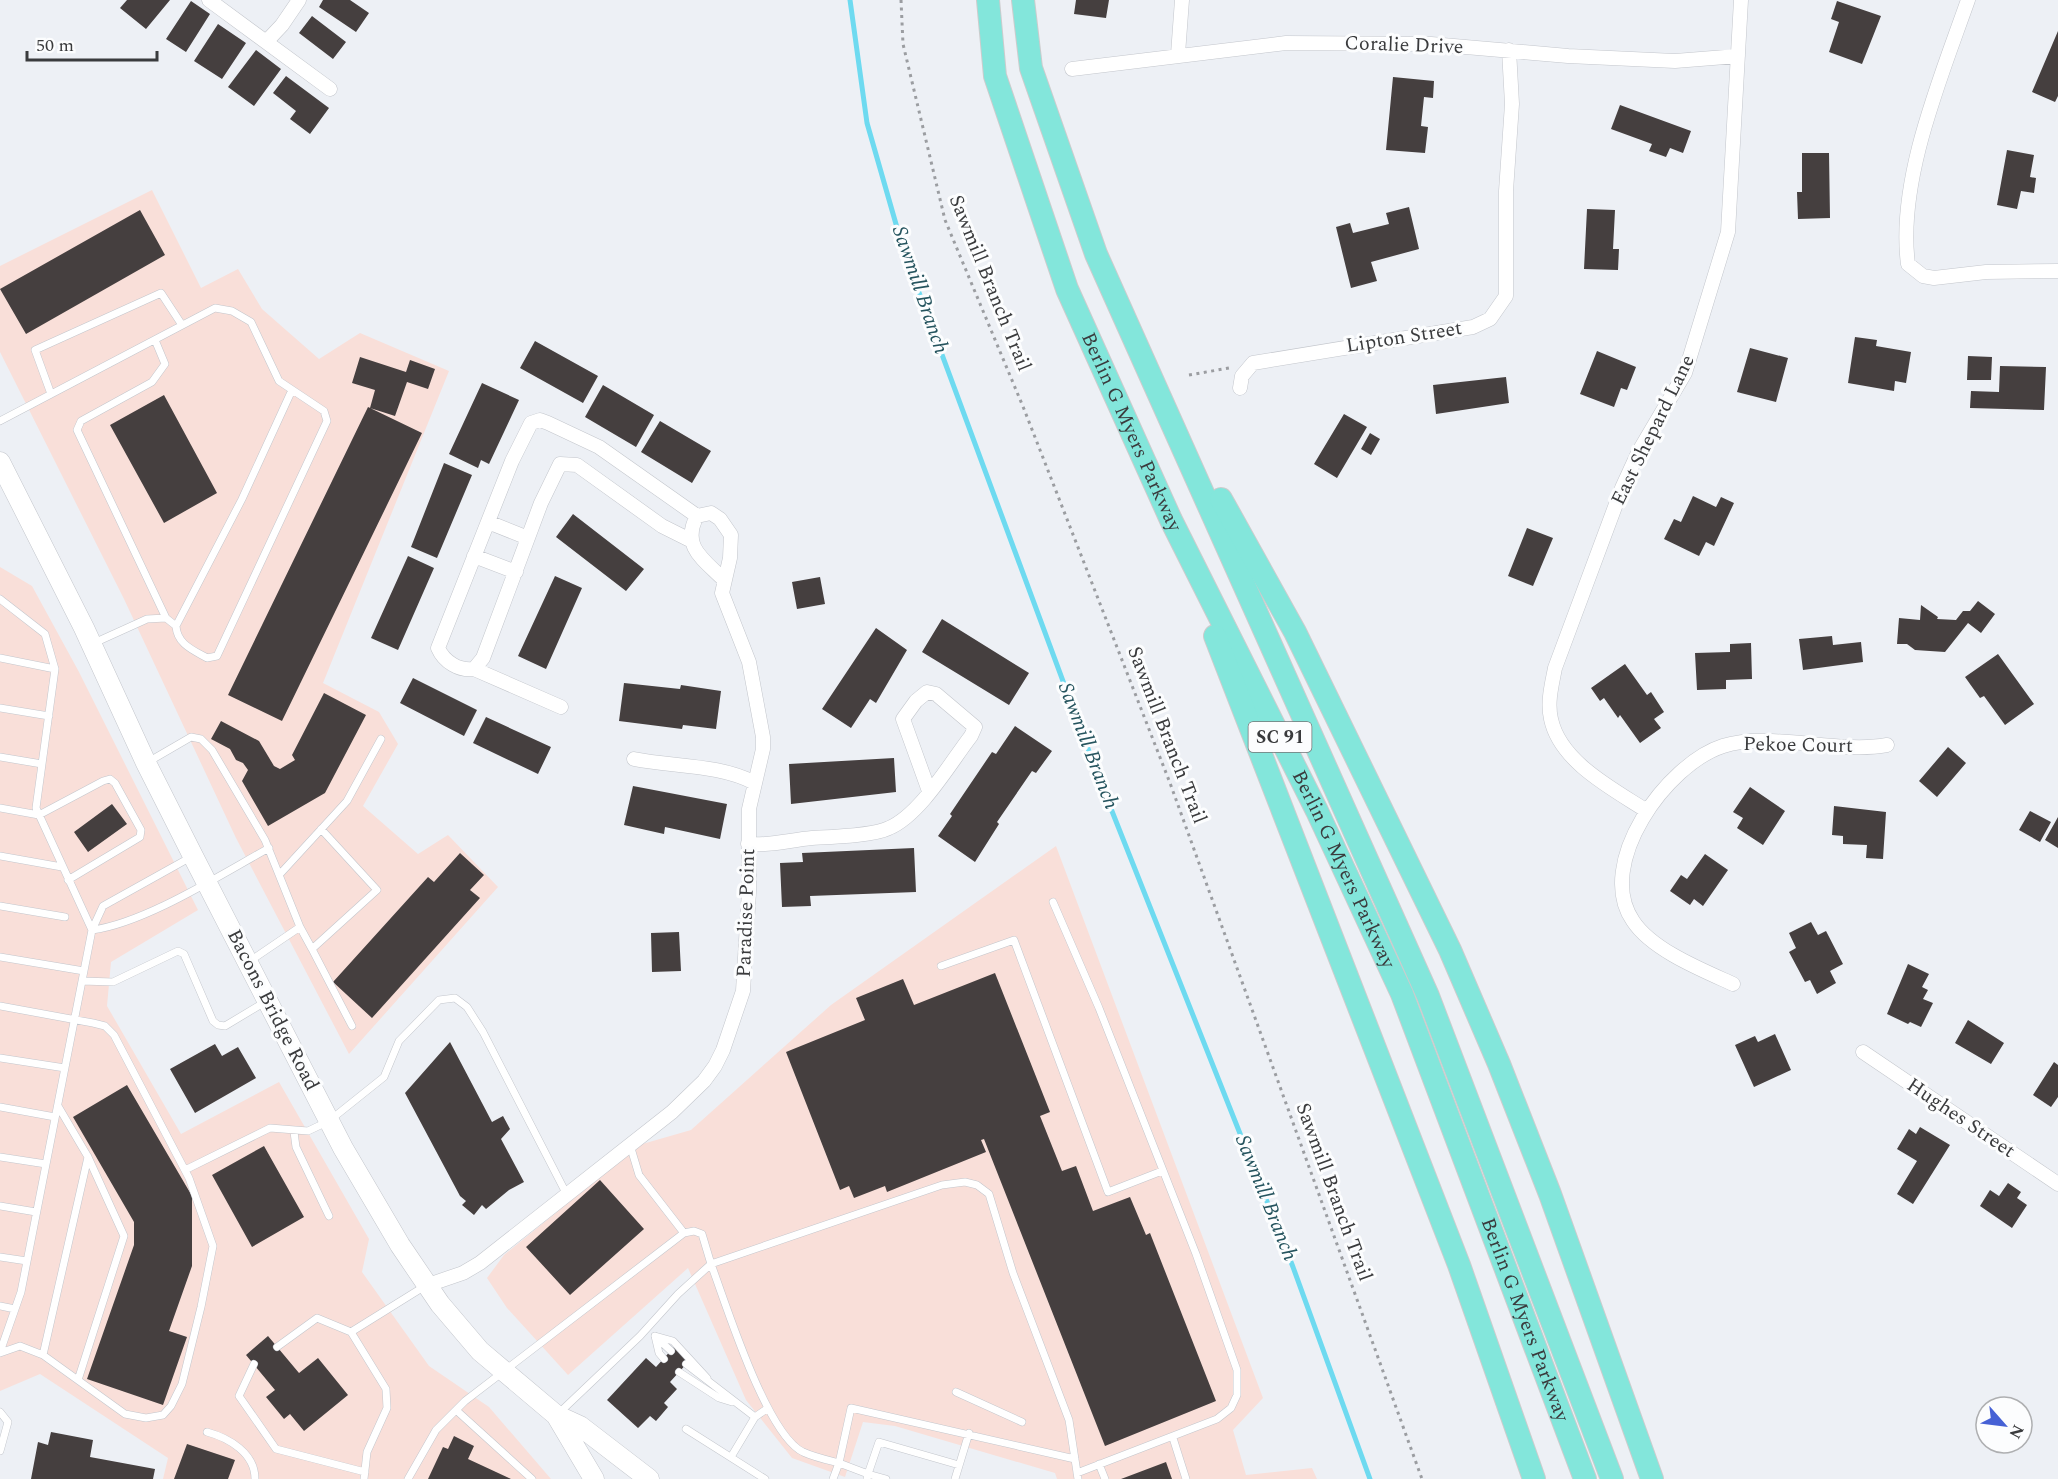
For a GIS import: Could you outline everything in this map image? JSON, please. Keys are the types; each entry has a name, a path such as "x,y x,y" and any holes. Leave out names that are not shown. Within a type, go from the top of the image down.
{"main road":[{"name":"Berlin G Myers Parkway","path":"988,0 994,76 1067,289 1171,520 1317,811 1402,994 1584,1476"},
{"name":"Berlin G Myers Parkway","path":"1023,0 1031,68 1096,254 1428,996 1610,1472"},
{"path":"1149,369 1295,632 1450,950 1499,1064 1550,1194 1652,1479"},
{"name":"Bacons Bridge Road","path":"0,462 92,644 146,763 193,856 329,1121 381,1214 428,1285 480,1351 556,1415 580,1426 649,1479"},
{"path":"1171,520 1455,1254 1534,1479"},
{"path":"556,1415 594,1479"}],"street":[{"path":"209,0 330,89"},
{"path":"266,42 282,26 299,0"},
{"path":"1178,54 1182,0"},
{"name":"East Shepard Lane","path":"1647,811 1604,783 1572,756 1558,738 1551,719 1550,695 1555,668 1622,488 1639,451 1685,373 1728,231 1741,0"},
{"path":"1968,0 1921,139 1911,192 1908,264 1923,276 1934,278 1986,272 2058,271"},
{"name":"Coralie Drive","path":"1072,69 1178,54 1286,43 1384,42 1568,56 1675,61 1738,56"},
{"name":"Lipton Street","path":"1253,363 1473,327 1490,319 1506,296 1506,191 1512,104 1509,50"},
{"path":"1240,388 1242,376 1253,363"},
{"path":"561,707 474,669 466,670 450,664 442,657 438,648 527,428 531,423 540,420 564,429 598,447 697,516 692,525 690,540"},
{"path":"474,669 483,658 528,538 560,464 568,462 577,465 662,526 690,540 697,553 723,579"},
{"name":"Paradise Point","path":"428,1285 463,1273 480,1263 566,1193 672,1112 704,1082 723,1050 743,991 749,891 749,809 763,749 756,691 749,662 722,593 723,579 730,558 731,535 720,519 711,513 697,516"},
{"path":"488,522 528,538"},
{"path":"474,556 516,572"},
{"path":"748,844 766,846 785,841 888,829 910,813 929,791 975,727 936,694 927,692 916,700 903,719 929,791"},
{"name":"Pekoe Court","path":"1733,984 1672,953 1634,923 1627,911 1621,883 1622,868 1647,811 1692,762 1724,746 1741,743 1828,747 1887,745"},
{"path":"634,759 721,771 741,776 754,783"},
{"name":"Hughes Street","path":"1863,1052 2058,1184"}],"lane":[{"path":"51,394 35,350 161,293 183,325"},
{"path":"0,422 215,308 232,311 251,322 279,381 324,411 327,421 218,656 207,658 185,646 177,636 176,626 242,499 292,390"},
{"path":"155,340 165,364 160,374 152,382 81,421 77,430 166,618 176,626"},
{"path":"0,599 45,634 55,669 36,808 92,930"},
{"path":"92,644 147,619 166,618"},
{"path":"0,658 55,669"},
{"path":"0,708 49,716"},
{"path":"146,763 191,737 201,739 212,750 269,848 300,927 352,1026"},
{"path":"280,874 347,801 381,739"},
{"path":"0,757 42,764"},
{"path":"0,808 39,815 110,779 115,783 141,830 136,841 68,880"},
{"path":"312,949 377,890 321,829"},
{"path":"92,930 116,927 207,883 269,848"},
{"path":"0,856 62,867"},
{"path":"0,1352 15,1309 27,1261 92,930 103,906 193,856"},
{"path":"556,1415 647,1329 678,1294 711,1264 942,1185 965,1182 977,1185 989,1194 1013,1273 1069,1420 1078,1476 1099,1464 1173,1438 1216,1419 1231,1408 1237,1395 1237,1370 1196,1254 1099,1008 1053,902"},
{"path":"0,906 65,917"},
{"path":"248,963 300,927"},
{"path":"941,966 1014,940 1108,1192 1162,1171"},
{"path":"82,981 113,982 178,951 183,954 213,1021 218,1025 225,1026 267,1001"},
{"path":"0,957 84,971"},
{"path":"185,1170 270,1128 281,1127 294,1132 308,1131 329,1121 384,1077 399,1041 439,1000 455,998 467,1007 483,1032 566,1193"},
{"path":"0,1006 74,1018 105,1026 114,1035 185,1170 213,1246 182,1384 175,1399 163,1414 146,1418 125,1414 43,1355 20,1346 0,1352"},
{"path":"0,1058 65,1068"},
{"path":"57,1106 88,1157 124,1236 78,1380"},
{"path":"0,1107 55,1117"},
{"path":"294,1132 296,1147 329,1216"},
{"path":"630,1145 639,1175 684,1233"},
{"path":"0,1157 46,1164"},
{"path":"43,1355 88,1157"},
{"path":"0,1206 36,1212"},
{"path":"408,1479 436,1430 456,1410 684,1233 694,1231 702,1234 755,1382 778,1425 802,1452 839,1463 867,1476 886,1479"},
{"path":"0,1257 27,1261"},
{"path":"351,1332 428,1285"},
{"path":"0,1306 15,1309"},
{"path":"254,1364 239,1396 276,1449 364,1476 367,1452 387,1408 386,1389 351,1332 317,1318 277,1347"},
{"path":"647,1329 671,1351"},
{"path":"655,1336 659,1353 664,1359"},
{"path":"655,1336 674,1341 700,1367 711,1383"},
{"path":"686,1364 732,1402 755,1417"},
{"path":"678,1372 719,1398 732,1402"},
{"path":"956,1392 1022,1422"},
{"path":"731,1457 755,1417 768,1408"},
{"path":"833,1479 852,1408 1075,1459"},
{"path":"456,1410 532,1479"},
{"path":"0,1412 8,1422 0,1451"},
{"path":"687,1429 765,1479"},
{"path":"207,1432 228,1438 244,1453 252,1463 255,1479"},
{"path":"955,1479 969,1433"},
{"path":"1173,1438 1186,1479"},
{"path":"867,1476 879,1442 959,1465"},
{"path":"1099,1464 1105,1479"}],"path":[{"name":"Sawmill Branch Trail","path":"901,0 903,44 945,220 1024,409 1170,783 1422,1479"},
{"path":"1189,375 1253,363"}],"shaded area":[{"path":"152,190 201,288 238,269 262,309 319,359 360,333 449,371 323,683 379,712 398,744 363,806 418,854 448,835 498,887 349,1054 236,838 124,599 0,352 0,266"},
{"path":"0,567 32,586 79,672 198,910 111,962 107,1006 181,1134 279,1082 369,1239 362,1272 429,1366 489,1407 551,1479 163,1479 168,1458 40,1374 0,1391"},
{"path":"1056,846 1263,1398 1233,1430 1246,1475 1312,1468 1317,1479 1057,1479 1055,1473 895,1426 863,1422 845,1477 792,1458 746,1400 688,1268 568,1375 507,1308 487,1278 504,1255 639,1145 691,1130 831,1005"}],"building":[{"path":"127,0 170,0 146,29 120,8"},
{"path":"323,0 350,0 369,13 356,32 319,7"},
{"path":"1076,0 1109,0 1106,18 1074,14"},
{"path":"191,1 210,14 186,52 166,39"},
{"path":"1837,1 1881,16 1862,64 1829,52 1839,22 1831,19"},
{"path":"312,16 346,42 333,59 299,33"},
{"path":"218,24 246,43 222,79 194,61"},
{"path":"2058,31 2058,96 2055,102 2032,92"},
{"path":"256,50 281,69 254,106 228,87"},
{"path":"286,76 329,108 310,134 290,119 296,111 273,93"},
{"path":"1393,77 1434,81 1433,98 1424,97 1421,126 1428,127 1425,153 1386,150"},
{"path":"1620,105 1691,131 1683,153 1670,148 1666,157 1649,151 1652,144 1611,129"},
{"path":"2007,150 2034,155 2030,177 2036,178 2034,193 2021,191 2017,209 1997,205"},
{"path":"1802,153 1829,153 1830,218 1798,219 1797,192 1802,192"},
{"path":"1409,207 1419,249 1371,262 1377,281 1351,288 1336,227 1350,223 1353,233 1389,224 1386,213"},
{"path":"1587,209 1615,210 1613,249 1619,249 1618,270 1584,269"},
{"path":"140,210 165,255 26,334 0,289"},
{"path":"1855,337 1877,340 1876,346 1911,352 1906,383 1895,381 1894,391 1848,383"},
{"path":"535,341 598,376 583,403 520,368"},
{"path":"1750,348 1788,358 1776,402 1737,392"},
{"path":"1597,351 1636,367 1627,390 1621,388 1614,407 1580,394"},
{"path":"1968,356 1992,357 1991,380 1967,380"},
{"path":"360,357 406,372 410,360 435,369 428,389 407,382 395,416 370,408 375,390 352,383"},
{"path":"2000,366 2046,367 2044,410 1970,408 1971,391 1999,392"},
{"path":"1506,377 1509,403 1436,414 1433,385"},
{"path":"482,383 519,400 489,464 481,460 478,468 449,454"},
{"path":"603,385 654,415 636,447 585,417"},
{"path":"164,395 217,493 164,523 110,425"},
{"path":"368,407 422,433 282,721 228,695"},
{"path":"1344,414 1367,427 1337,478 1314,464"},
{"path":"660,421 711,451 692,483 641,452"},
{"path":"1370,433 1380,439 1371,455 1361,449"},
{"path":"444,463 472,475 437,558 411,547"},
{"path":"1693,496 1716,507 1721,497 1734,503 1714,546 1706,542 1699,556 1664,539 1674,519 1681,522"},
{"path":"573,514 644,569 626,591 556,537"},
{"path":"1527,528 1553,538 1533,586 1508,576"},
{"path":"408,556 434,568 398,650 371,638"},
{"path":"555,576 582,588 546,669 518,656"},
{"path":"820,577 825,604 797,609 792,582"},
{"path":"1978,601 1995,614 1981,633 1968,623 1945,652 1915,650 1907,644 1897,644 1899,618 1920,620 1921,605 1938,617 1937,619 1956,620 1963,611 1970,611"},
{"path":"942,619 1029,673 1009,705 922,652"},
{"path":"876,628 907,650 876,703 870,699 851,728 822,709"},
{"path":"1832,636 1833,645 1861,642 1863,662 1803,670 1799,639"},
{"path":"1751,643 1752,679 1726,680 1726,689 1697,690 1695,653 1730,652 1730,644"},
{"path":"1998,654 2034,704 2005,725 1984,696 1980,698 1965,677"},
{"path":"1625,664 1647,695 1651,692 1664,712 1654,719 1661,728 1640,743 1620,715 1618,718 1604,698 1600,701 1591,688"},
{"path":"413,678 477,710 464,736 400,703"},
{"path":"624,683 680,689 681,685 721,691 716,729 683,725 682,729 619,721"},
{"path":"324,693 366,715 325,793 268,826 242,781 248,770 243,763 236,760 230,749 211,739 221,721 259,741 274,766 280,769 295,760 292,755"},
{"path":"486,717 551,747 538,774 473,743"},
{"path":"1015,726 1052,751 1036,773 1032,771 997,822 999,824 975,862 938,836 952,816 950,814 992,752 996,754"},
{"path":"1948,747 1966,763 1937,797 1919,781"},
{"path":"894,758 896,792 791,804 789,764"},
{"path":"633,786 727,804 720,839 665,827 664,834 624,825"},
{"path":"1750,787 1785,811 1763,845 1737,828 1743,818 1733,812"},
{"path":"112,804 127,824 88,852 74,832"},
{"path":"1834,806 1886,812 1883,859 1866,858 1867,845 1843,844 1843,836 1832,835"},
{"path":"2030,811 2051,822 2040,842 2019,830"},
{"path":"2058,817 2058,848 2045,840"},
{"path":"914,848 916,892 810,896 811,906 782,907 780,863 803,862 802,853"},
{"path":"460,853 484,875 470,890 480,898 372,1018 333,982 428,877 434,882"},
{"path":"1705,854 1728,870 1703,906 1694,899 1690,905 1670,891 1681,875 1687,879"},
{"path":"1811,922 1818,935 1826,931 1843,964 1830,971 1836,983 1817,994 1810,980 1805,982 1789,952 1796,948 1789,933"},
{"path":"679,932 681,971 652,972 651,933"},
{"path":"1908,964 1929,974 1922,987 1928,990 1923,999 1933,1003 1921,1027 1910,1022 1908,1024 1887,1014"},
{"path":"995,973 1050,1112 1040,1116 1062,1171 1076,1166 1093,1211 1130,1197 1146,1235 1150,1233 1216,1401 1105,1446 984,1139 981,1140 986,1152 887,1192 885,1186 854,1198 849,1186 840,1190 786,1052 865,1020 856,998 903,979 914,1005"},
{"path":"1968,1020 2004,1043 1991,1064 1955,1043"},
{"path":"1775,1034 1791,1070 1754,1087 1735,1045 1755,1036 1758,1042"},
{"path":"450,1042 492,1122 503,1116 510,1129 501,1139 524,1182 509,1190 486,1209 482,1205 474,1215 462,1205 466,1201 460,1196 405,1093"},
{"path":"215,1044 222,1056 238,1047 256,1078 195,1113 170,1069"},
{"path":"2054,1062 2058,1065 2058,1097 2051,1107 2033,1095"},
{"path":"127,1085 192,1196 192,1266 169,1331 187,1337 163,1405 87,1379 134,1245 134,1222 73,1117"},
{"path":"1920,1127 1950,1145 1913,1204 1897,1194 1917,1161 1897,1149 1909,1129 1916,1134"},
{"path":"264,1146 304,1217 252,1247 212,1175"},
{"path":"600,1180 644,1229 570,1295 526,1247"},
{"path":"2008,1183 2021,1192 2017,1198 2027,1205 2012,1228 1980,1206 1990,1190 1999,1196"},
{"path":"268,1336 299,1373 318,1358 348,1395 304,1431 290,1414 284,1419 266,1397 275,1390 246,1355"},
{"path":"674,1347 689,1361 670,1382 677,1389 664,1403 668,1407 656,1421 650,1416 638,1428 607,1400 646,1358 656,1367"},
{"path":"51,1432 93,1440 90,1457 155,1469 153,1479 31,1479 38,1442 48,1445"},
{"path":"454,1436 474,1446 468,1459 511,1479 428,1479 443,1447 448,1449"},
{"path":"187,1444 235,1460 228,1479 174,1479"},
{"path":"1166,1462 1172,1479 1121,1479"}],"waterway":[{"name":"Sawmill Branch","path":"850,0 867,123 904,252 1100,781 1293,1267 1370,1479"}]}
